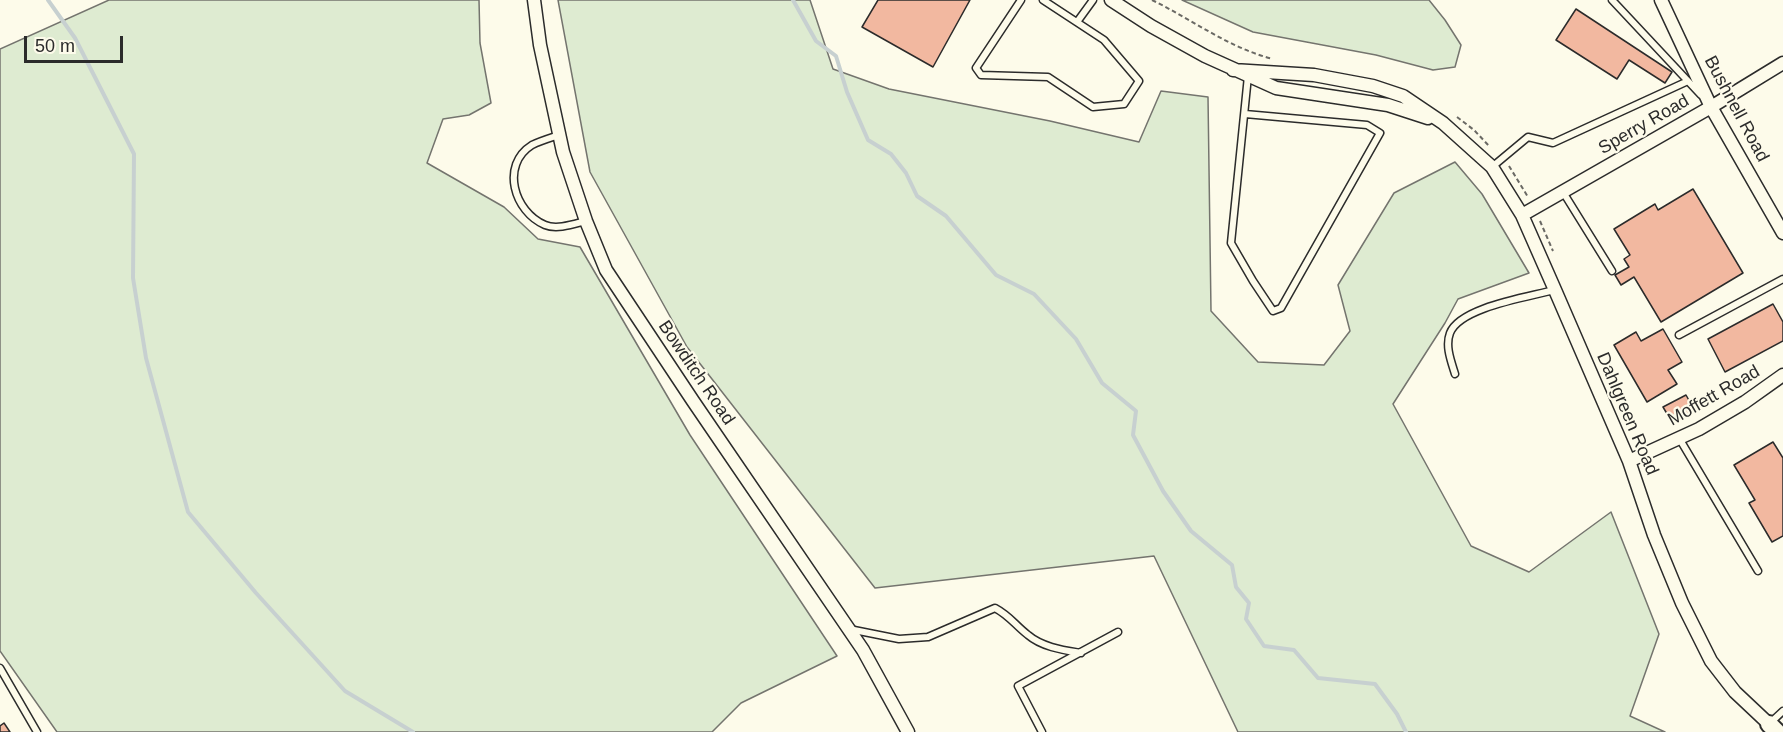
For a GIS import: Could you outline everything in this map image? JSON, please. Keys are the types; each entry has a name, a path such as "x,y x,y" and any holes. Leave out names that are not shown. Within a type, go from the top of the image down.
{"street":[{"name":"Bowditch Road","path":"534,0 540,45 563,152 586,221 606,270 863,650 909,732"},
{"name":"Dahlgreen Road","path":"1111,0 1151,26 1205,56 1276,88 1388,105 1443,123"},
{"name":"Bushnell Road","path":"1661,0 1712,107 1783,232"},
{"name":"Sperry Road","path":"1522,215 1712,107 1783,63"},
{"name":"Dahlgreen Road","path":"1233,70 1314,75 1373,86 1403,96 1443,123 1492,167 1522,215 1629,461 1654,535 1682,603 1711,661 1735,692 1773,728"},
{"name":"Moffett Road","path":"1629,461 1699,429 1745,402 1783,375"}],"lane":[{"path":"1022,0 976,68 981,75 1048,76 1093,107 1124,104 1139,81 1104,40 1043,0"},
{"path":"1077,22 1093,0"},
{"path":"1612,0 1712,107"},
{"path":"1245,114 1367,125 1380,133 1281,308 1273,311 1231,243 1248,76"},
{"path":"1492,167 1528,137 1552,143 1688,81"},
{"path":"559,135 531,146 518,161 513,180 518,198 529,216 547,226 569,226 586,221"},
{"path":"1563,192 1612,271"},
{"path":"1679,335 1783,279"},
{"path":"1455,374 1448,350 1450,332 1462,318 1486,307 1555,290"},
{"path":"1679,438 1758,572"},
{"path":"849,629 899,639 928,637 994,608 1006,614 1029,636 1059,650 1081,653"},
{"path":"1042,732 1018,686 1118,632"},
{"path":"0,668 37,732"},
{"path":"1773,728 1783,711"}],"green space":[{"path":"109,0 479,0 480,43 491,103 469,115 443,119 427,163 504,207 538,239 580,247 690,435 837,656 741,703 712,732 57,732 0,651 0,49"},
{"path":"558,0 810,0 833,69 889,89 1050,121 1139,142 1161,91 1208,97 1211,311 1258,362 1324,365 1350,331 1338,285 1394,193 1455,162 1482,194 1529,273 1458,299 1393,404 1471,546 1529,572 1611,512 1659,634 1630,716 1665,732 1238,732 1154,556 875,588 687,347 590,172"},
{"path":"1182,0 1429,0 1461,45 1455,67 1433,70 1376,55 1253,32"}],"building":[{"path":"878,0 970,0 933,67 862,27"},
{"path":"1576,9 1672,72 1665,83 1629,60 1617,79 1556,40"},
{"path":"1693,189 1743,273 1661,322 1634,277 1621,285 1615,275 1629,267 1624,259 1630,255 1614,229 1655,204 1658,210"},
{"path":"1773,304 1783,322 1783,341 1725,372 1708,339"},
{"path":"1663,329 1682,362 1668,370 1677,384 1647,402 1614,345 1636,332 1641,341"},
{"path":"1686,395 1695,411 1673,424 1663,407"},
{"path":"1773,442 1783,458 1783,536 1772,542 1749,503 1755,500 1734,465"},
{"path":"4,723 10,732 0,732 0,726"}],"waterway":[{"path":"48,0 75,38 134,154 133,278 146,358 188,512 256,593 345,691 413,732"},
{"path":"793,0 816,41 836,56 847,92 868,140 891,154 906,173 917,196 946,216 996,275 1034,294 1076,339 1102,383 1136,411 1133,435 1163,491 1191,531 1232,565 1236,587 1249,603 1246,619 1264,646 1294,650 1318,678 1375,684 1397,714 1406,732"}]}
